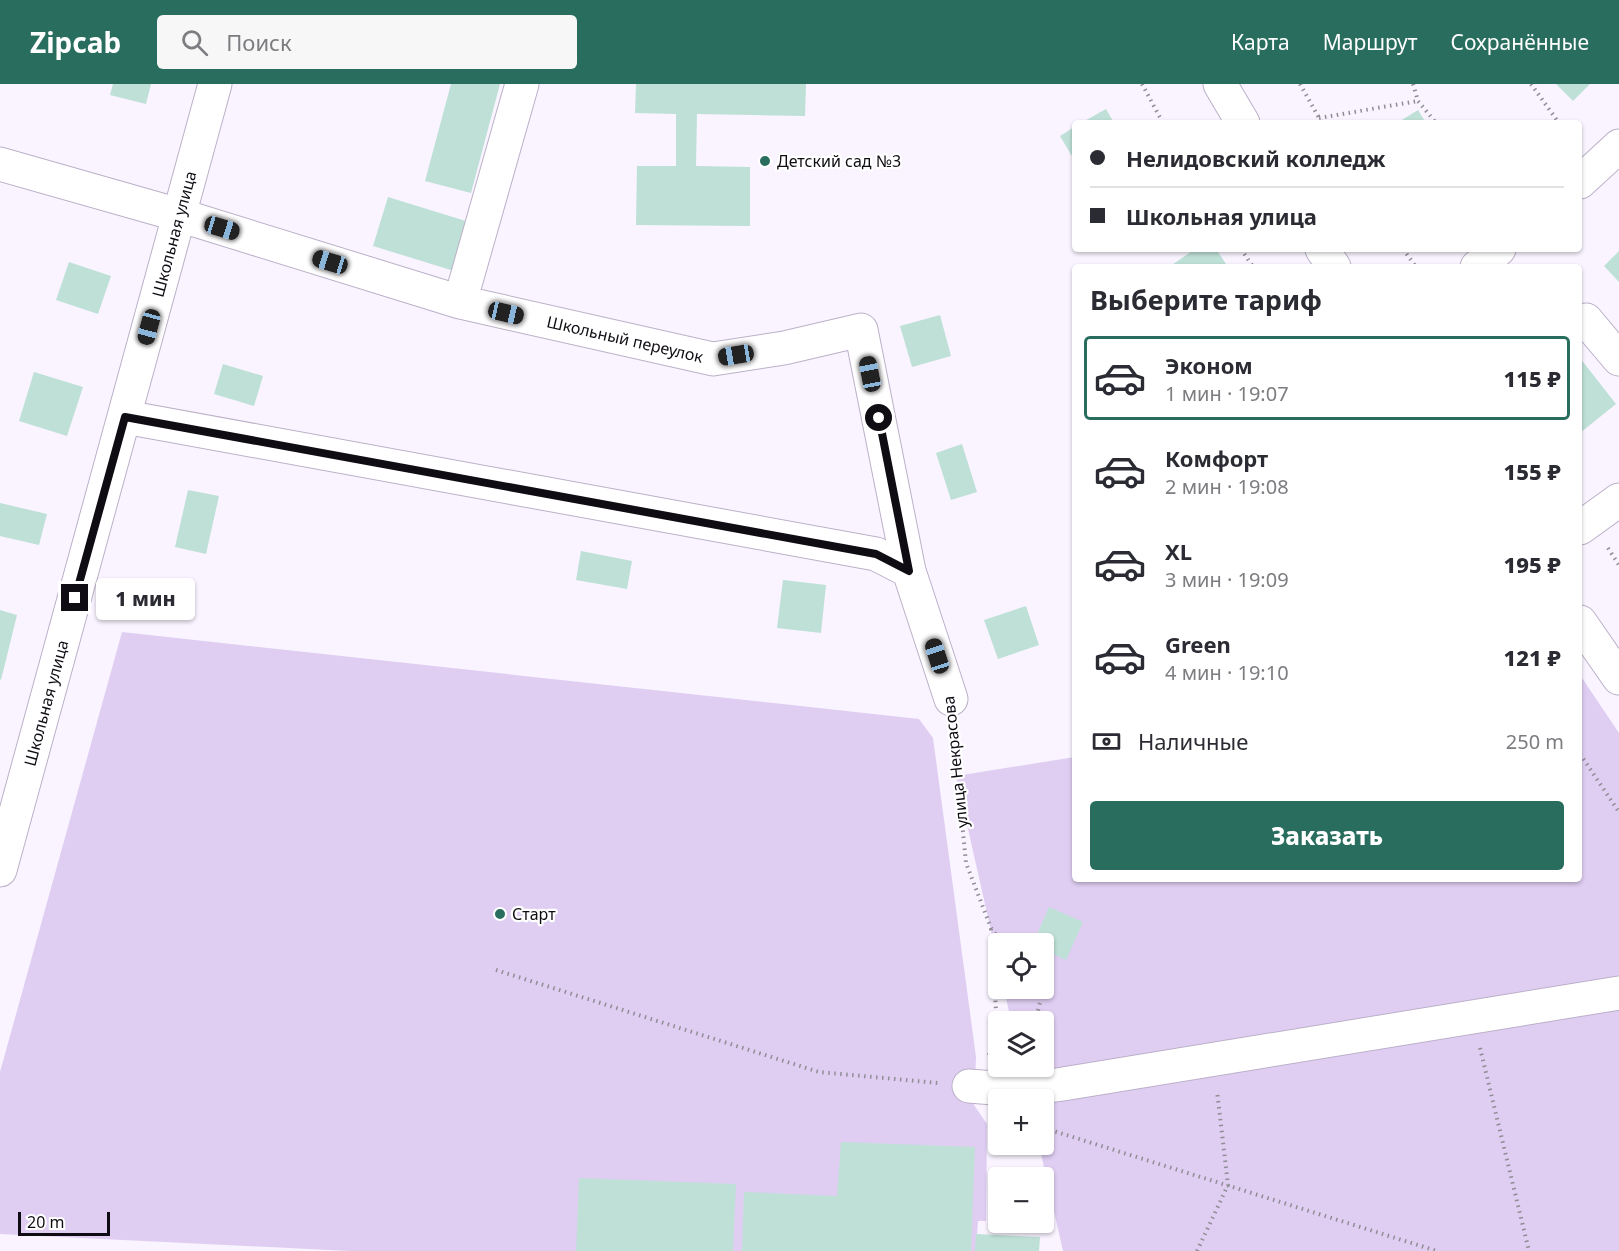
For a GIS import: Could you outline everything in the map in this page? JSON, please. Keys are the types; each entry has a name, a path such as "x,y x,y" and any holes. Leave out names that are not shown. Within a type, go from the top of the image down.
{"street":[{"name":"Школьная улица","path":"0,870 215,84"},
{"path":"460,303 522,84"},
{"path":"1220,84 1241,120"},
{"path":"1582,180 1619,146"},
{"name":"Школьный переулок","path":"0,164 179,215 460,303 713,359 784,348 861,330"},
{"path":"1481,264 1495,252"},
{"path":"1586,320 1616,349"},
{"name":"улица Некрасова","path":"861,330 909,571 951,699"},
{"path":"125,417 876,554 909,571"},
{"path":"1582,527 1619,500"},
{"path":"1582,625 1619,678"},
{"path":"975,1086 1019,1090 1619,993"}],"path":[{"path":"1142,84 1161,120"},
{"path":"1300,84 1319,118 1418,101"},
{"path":"1413,84 1418,101 1434,120"},
{"path":"1531,84 1557,120"},
{"name":"улица Некрасова","path":"951,699 966,862 995,933"},
{"path":"1582,757 1619,812"},
{"path":"496,970 819,1071 975,1086 997,1027 991,928"},
{"path":"1472,1017 1529,1251"},
{"path":"1197,1251 1228,1185 1214,1058"},
{"path":"1054,1131 1437,1251"}],"shaded area":[{"name":"Старт","path":"122,632 919,719 933,738 976,1057 974,1105 987,1124 986,1221 978,1221 976,1251 349,1251 0,1234 0,1072"},
{"path":"1582,678 1619,733 1619,1251 1063,1251 1054,1211 1054,1167 1044,1167 1041,1155 1054,1155 1054,1089 1026,1089 1024,1077 1054,1077 1054,1011 1009,1011 1006,999 1054,999 1054,933 992,933 956,776 1072,757 1072,882 1582,882"}],"building":[{"path":"113,84 151,84 146,104 110,95"},
{"path":"451,84 500,84 471,193 425,181"},
{"path":"636,84 806,84 805,116 697,114 696,166 750,167 750,226 636,225 637,166 676,166 676,114 635,113"},
{"path":"1556,84 1590,84 1573,101"},
{"path":"1106,109 1112,120 1086,120"},
{"path":"1418,110 1424,120 1402,120"},
{"path":"1072,128 1072,156 1060,136"},
{"path":"388,197 469,222 454,271 373,246"},
{"path":"1619,251 1619,282 1604,266"},
{"path":"1191,252 1218,252 1226,264 1173,264"},
{"path":"69,262 111,276 98,314 56,300"},
{"path":"940,315 951,356 912,367 900,326"},
{"path":"1582,361 1616,404 1582,431"},
{"path":"223,364 263,376 254,406 214,394"},
{"path":"34,372 83,387 67,436 19,421"},
{"path":"962,444 977,492 951,500 936,453"},
{"path":"188,490 219,496 206,554 175,547"},
{"path":"0,503 47,514 39,545 0,536"},
{"path":"581,551 632,561 627,589 576,580"},
{"path":"783,580 826,585 821,633 777,628"},
{"path":"1026,606 1039,645 998,659 984,620"},
{"path":"0,610 17,615 1,680 0,679"},
{"path":"1049,907 1083,922 1066,960 1054,955 1054,933 1038,933"},
{"path":"841,1142 975,1147 971,1251 742,1251 744,1192 837,1196"},
{"path":"579,1178 736,1184 733,1251 576,1251"},
{"path":"976,1234 1040,1237 1039,1251 975,1251"}],"place":[{"name":"Детский сад №3","path":"765,161"},
{"name":"Старт","path":"500,914"}],"route":[{"path":"75,598 125,417 876,554 909,571 879,418"}]}
